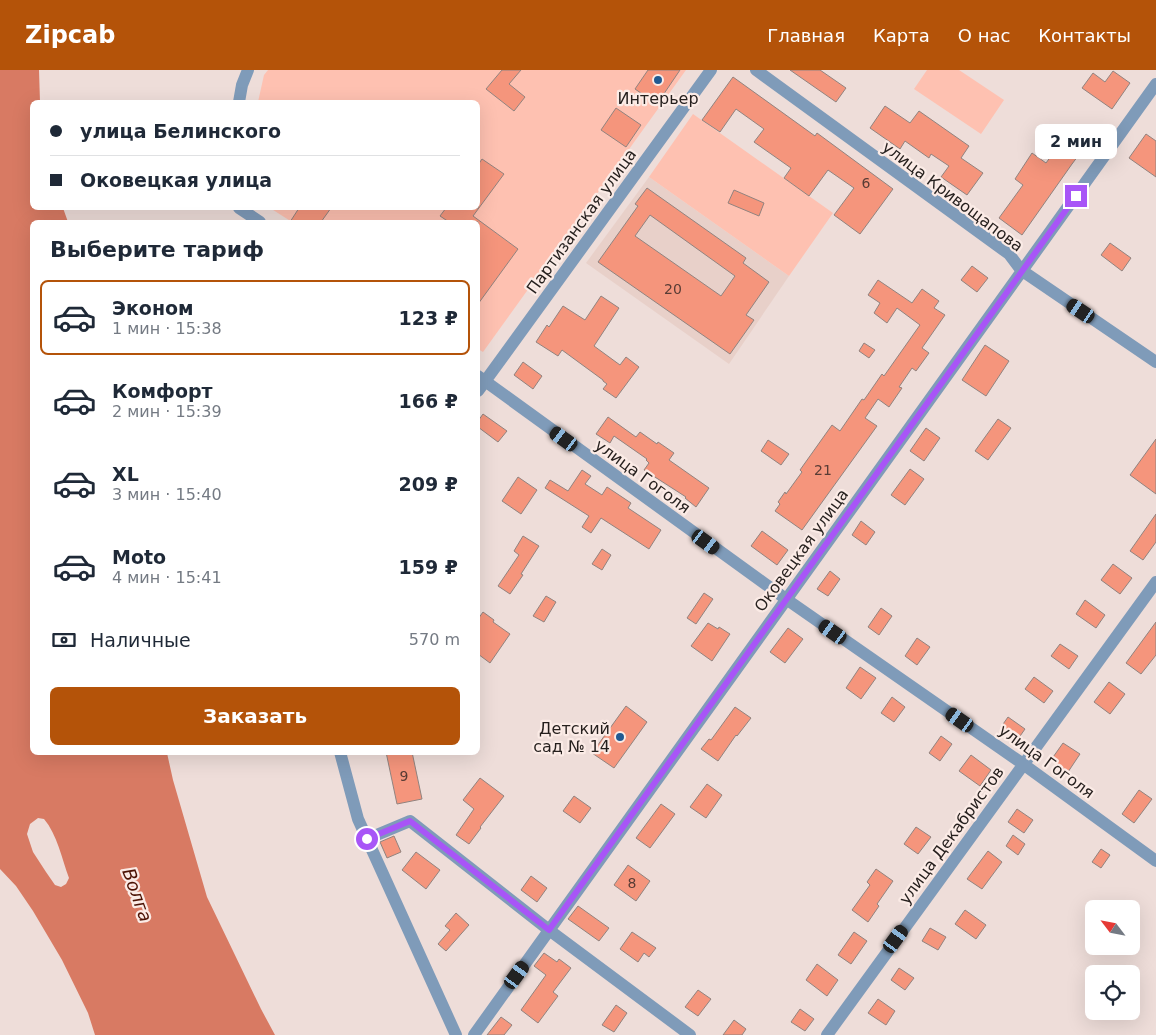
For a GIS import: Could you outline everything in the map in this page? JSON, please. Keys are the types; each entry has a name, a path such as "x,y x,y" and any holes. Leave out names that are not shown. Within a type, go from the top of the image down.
{"street":[{"path":"239,100 242,85 248,70"},
{"name":"Партизанская улица","path":"480,383 711,70"},
{"name":"улица Кривощапова","path":"756,70 1009,254 1022,270 1156,362"},
{"name":"Оковецкая улица","path":"474,1035 1156,84"},
{"path":"241,210 257,220"},
{"name":"улица Гоголя","path":"480,383 1023,764 1156,861"},
{"name":"улица Декабристов","path":"827,1035 1156,582"},
{"path":"341,755 358,819 456,1035"},
{"path":"367,839 410,821 549,930 690,1035"}],"shaded area":[{"path":"268,70 686,70 483,352 480,350 480,220 289,220 273,210 480,210 480,100 258,100 264,75"},
{"path":"927,70 959,70 1004,100 981,134 914,89"},
{"path":"693,114 833,213 789,276 649,177"},
{"path":"649,177 789,276 729,364 586,263"}],"water":[{"name":"Волга","path":"0,70 39,70 40,100 30,100 30,210 64,210 67,220 30,220 30,755 167,755 207,897 275,1035 95,1035 88,1013 62,960 16,886 0,869","holes":["38,818 44,819 56,839 69,878 66,884 61,887 55,885 33,852 27,834 30,824"]}],"building":[{"path":"502,70 521,70 509,84 525,97 514,111 486,89"},
{"name":"Интерьер","path":"648,70 680,70 657,104 635,89"},
{"path":"790,70 820,70 846,88 836,102"},
{"path":"1113,71 1130,83 1112,109 1082,88 1093,73 1105,82"},
{"path":"733,77 815,136 817,133 893,189 860,234 834,215 854,188 828,170 809,196 784,178 791,168 754,142 764,129 736,109 720,132 702,120"},
{"path":"885,106 910,123 919,111 969,146 961,158 983,173 967,195 941,177 949,166 931,154 929,158 905,141 900,149 870,128"},
{"path":"616,108 641,125 626,147 601,130"},
{"path":"1072,127 1090,140 1022,235 999,218 1023,185 1015,179 1032,153 1046,163"},
{"path":"1146,134 1156,141 1156,177 1129,158"},
{"path":"482,159 504,174 480,207 480,162"},
{"path":"647,188 746,258 743,263 769,282 746,315 754,320 730,354 598,262 638,206 635,204","holes":["650,215 735,276 721,296 635,236"]},
{"path":"734,190 764,203 759,216 728,203"},
{"path":"298,210 330,210 322,220 291,220"},
{"path":"444,210 477,210 473,216 478,220 446,220 440,216"},
{"path":"480,221 518,249 480,301"},
{"path":"1110,243 1131,258 1122,271 1101,255"},
{"path":"972,266 988,278 977,292 961,280"},
{"path":"878,280 912,303 922,289 939,301 934,308 945,315 922,348 929,353 916,371 912,368 899,387 902,388 889,407 878,399 865,418 877,426 802,530 775,511 780,504 778,502 802,472 800,470 832,425 840,431 882,374 884,376 920,325 897,308 887,323 874,313 880,303 868,295"},
{"path":"601,296 619,308 594,346 620,365 626,357 639,367 616,398 603,389 607,384 603,380 562,350 558,356 536,342 563,306 585,320"},
{"path":"864,343 875,350 869,358 859,351"},
{"path":"985,345 1009,361 986,396 962,380"},
{"path":"523,362 542,376 533,389 514,375"},
{"path":"483,414 507,431 498,442 480,428 480,418"},
{"path":"608,417 636,437 640,432 674,453 669,460 709,488 696,507 686,497 644,470 649,463 647,459 614,436 610,443 596,434"},
{"path":"998,419 1011,428 988,460 975,451"},
{"path":"926,428 940,438 924,461 910,451"},
{"path":"1156,439 1156,494 1130,475"},
{"path":"768,440 789,454 781,465 761,451"},
{"path":"910,469 924,479 905,505 891,495"},
{"path":"582,470 591,476 585,484 602,495 607,487 631,503 628,508 661,530 649,549 601,518 591,533 582,527 589,516 545,488 550,480 568,491"},
{"path":"518,477 537,490 521,514 502,501"},
{"path":"1156,514 1156,542 1143,560 1130,551"},
{"path":"861,521 875,532 866,545 852,535"},
{"path":"762,531 788,550 777,565 751,546"},
{"path":"523,536 539,546 510,594 498,586 519,555 514,551"},
{"path":"602,549 611,555 602,570 592,564"},
{"path":"1113,564 1132,578 1120,594 1101,580"},
{"path":"830,571 840,579 828,596 817,589"},
{"path":"704,593 713,599 696,624 687,618"},
{"path":"546,596 556,602 544,622 533,616"},
{"path":"1085,600 1105,615 1096,628 1076,614"},
{"path":"881,608 892,616 879,635 868,627"},
{"path":"483,612 510,634 490,663 480,656 480,616"},
{"path":"1156,622 1156,655 1141,674 1126,663"},
{"path":"708,623 730,634 712,661 691,646"},
{"path":"788,628 803,639 785,663 770,652"},
{"path":"917,638 930,647 917,665 905,656"},
{"path":"1060,644 1078,656 1069,669 1051,656"},
{"path":"860,667 876,678 861,699 846,688"},
{"path":"1034,677 1053,691 1044,703 1025,689"},
{"path":"1109,682 1125,694 1110,714 1094,702"},
{"path":"892,697 905,707 894,722 881,713"},
{"name":"Детский сад № 14","path":"626,706 647,722 614,768 592,753"},
{"path":"735,707 751,718 736,735 718,761 701,749 709,739 711,740"},
{"path":"1008,717 1025,729 1018,739 1001,727"},
{"path":"941,736 952,744 940,761 929,753"},
{"path":"1063,743 1080,754 1068,772 1051,760"},
{"path":"387,755 413,755 422,799 397,804"},
{"path":"971,755 991,770 980,786 959,771"},
{"path":"480,778 504,796 469,844 456,835 474,809 463,800"},
{"path":"707,784 722,795 706,818 690,807"},
{"path":"1139,790 1152,799 1134,823 1122,814"},
{"path":"574,796 591,808 580,823 563,811"},
{"path":"661,804 675,814 650,848 636,838"},
{"path":"1017,809 1033,820 1024,833 1008,822"},
{"path":"916,827 931,837 918,854 904,844"},
{"path":"1013,835 1025,844 1018,855 1006,846"},
{"path":"394,836 401,852 387,858 380,842"},
{"path":"1101,849 1110,855 1101,868 1092,862"},
{"path":"988,851 1002,862 982,889 967,879"},
{"path":"416,852 440,870 426,889 402,870"},
{"path":"628,865 650,881 636,901 614,885"},
{"path":"876,869 893,881 877,904 879,906 868,922 852,910 870,885 867,882"},
{"path":"531,876 547,888 537,902 521,890"},
{"path":"578,906 609,928 599,941 568,919"},
{"path":"965,910 986,925 976,939 955,924"},
{"path":"456,913 469,925 446,951 438,944 450,930 445,926"},
{"path":"930,928 946,937 938,950 922,941"},
{"path":"632,932 656,948 649,957 644,953 638,962 620,949"},
{"path":"854,932 867,941 851,964 838,955"},
{"path":"544,953 557,962 559,959 571,968 553,992 558,996 538,1023 521,1010 546,975 534,966"},
{"path":"817,964 838,980 827,996 806,980"},
{"path":"899,968 914,978 905,990 891,980"},
{"path":"698,990 711,999 698,1016 685,1007"},
{"path":"878,999 895,1011 886,1025 868,1013"},
{"path":"616,1005 627,1013 614,1032 602,1025"},
{"path":"800,1009 814,1019 805,1031 791,1022"},
{"path":"501,1017 512,1025 504,1035 487,1035"},
{"path":"734,1020 746,1029 742,1035 723,1035"}],"place":[{"name":"Интерьер","path":"658,80"},
{"name":"Детский сад № 14","path":"620,737"}],"route":[{"path":"367,839 410,821 549,930 1076,196"}]}
